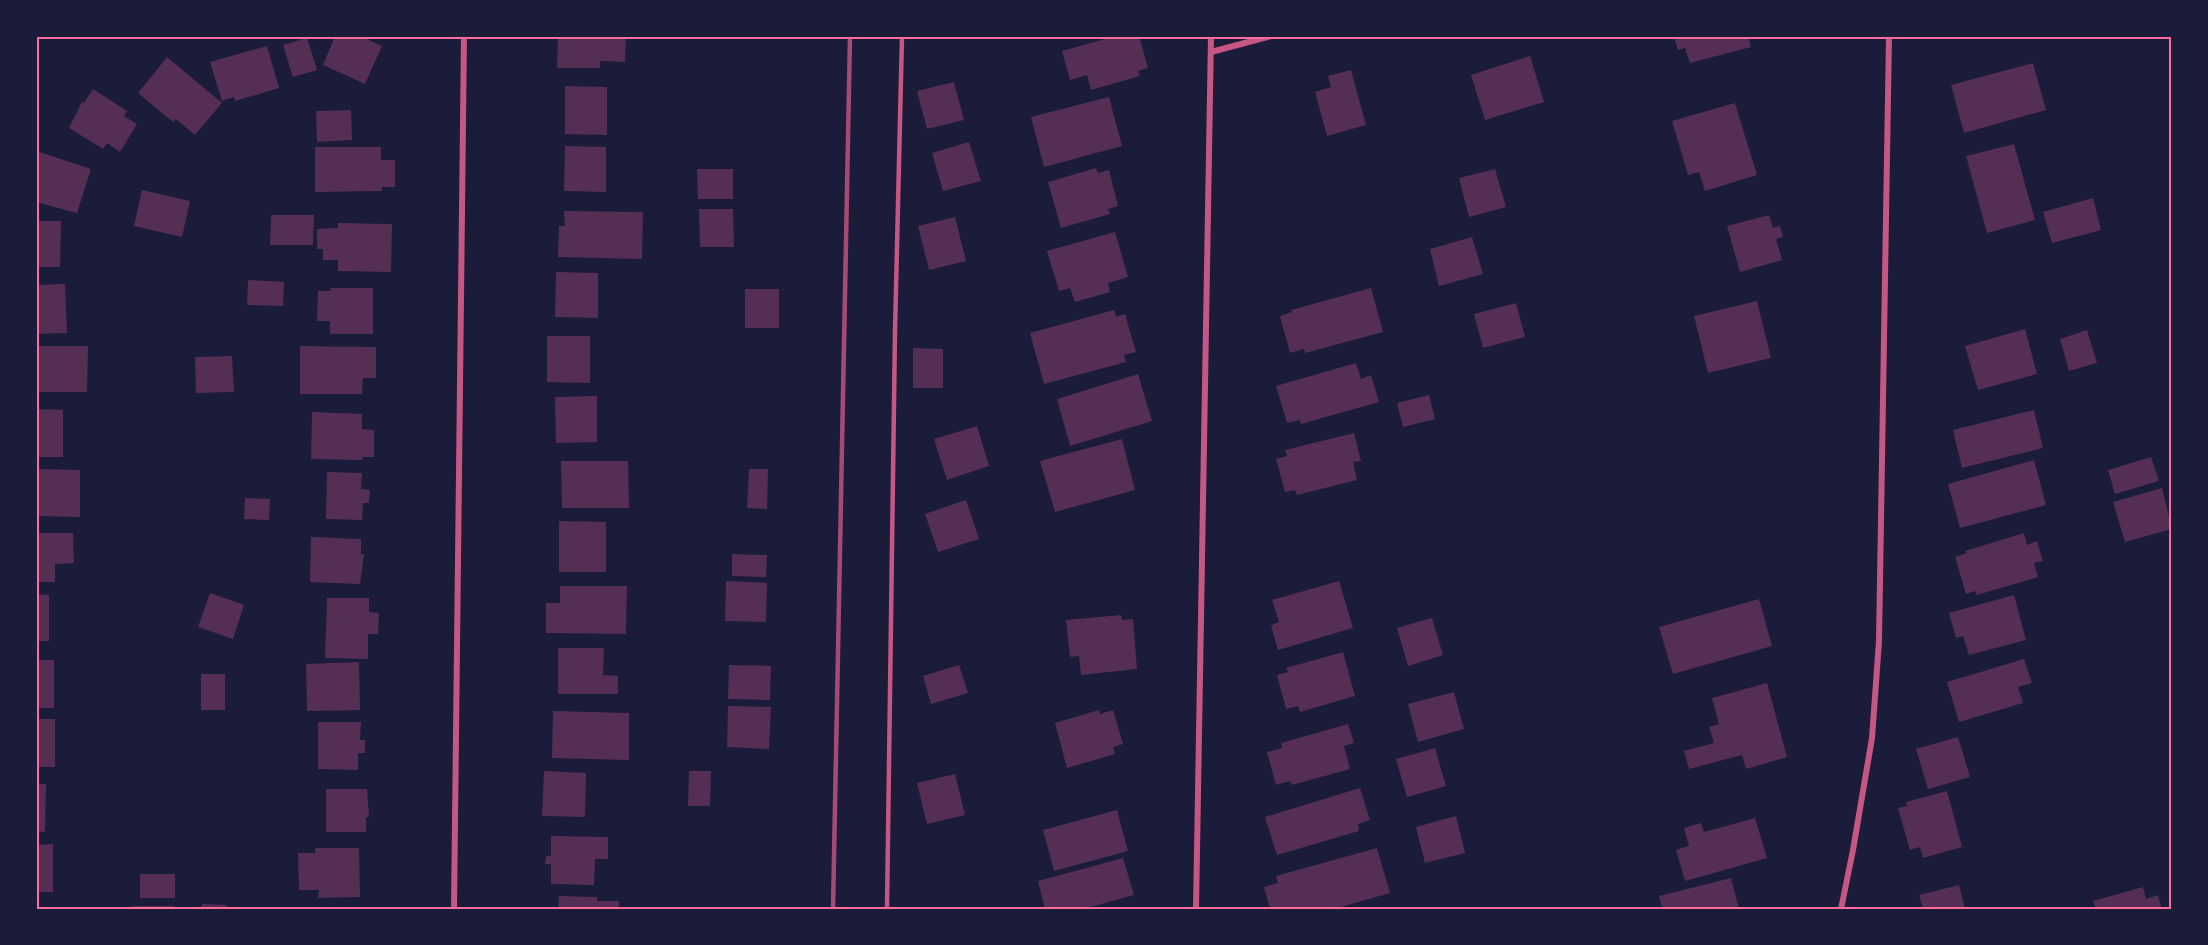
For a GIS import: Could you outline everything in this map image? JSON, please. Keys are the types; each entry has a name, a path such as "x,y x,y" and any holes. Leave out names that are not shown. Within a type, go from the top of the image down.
{"street":[{"path":"454,909 464,36"},
{"path":"1196,909 1211,36"},
{"path":"1211,52 1271,36"},
{"path":"1841,909 1872,738 1879,641 1889,36"}],"lane":[{"path":"887,909 895,332 902,36"}],"building":[{"path":"335,36 360,36 382,46 365,84 323,65"},
{"path":"558,36 626,36 625,62 600,61 600,68 557,68"},
{"path":"1115,36 1139,36 1148,68 1138,71 1140,76 1091,90 1087,75 1070,80 1062,51"},
{"path":"1674,36 1748,36 1751,47 1690,63 1685,48 1678,50"},
{"path":"307,38 317,70 293,77 283,45"},
{"path":"267,46 279,88 235,101 234,97 222,101 210,62"},
{"path":"1530,56 1544,102 1485,120 1471,75"},
{"path":"167,57 222,103 195,135 176,119 173,122 138,93"},
{"path":"2033,63 2046,110 1964,133 1951,85"},
{"path":"1351,70 1366,125 1327,136 1315,92 1331,87 1328,76"},
{"path":"954,82 964,120 927,129 917,91"},
{"path":"565,86 607,87 607,135 565,134"},
{"path":"93,89 127,111 124,116 137,124 120,152 107,143 103,149 69,128 82,102 84,103"},
{"path":"1109,97 1122,146 1044,167 1031,117"},
{"path":"1735,103 1757,175 1705,191 1699,172 1688,175 1672,121"},
{"path":"351,110 352,140 317,142 316,111"},
{"path":"969,142 981,181 943,191 932,153"},
{"path":"2014,144 2035,220 1987,233 1966,156"},
{"path":"565,146 606,147 606,192 564,191"},
{"path":"315,147 381,147 381,160 395,160 395,187 382,187 382,191 315,192"},
{"path":"36,151 91,169 77,213 36,202"},
{"path":"1096,168 1098,173 1109,170 1118,206 1108,209 1110,214 1061,228 1048,182"},
{"path":"697,169 733,169 733,199 698,199"},
{"path":"1495,169 1506,207 1469,217 1459,178"},
{"path":"142,190 190,201 182,237 134,226"},
{"path":"2093,198 2101,230 2052,243 2043,212"},
{"path":"699,209 733,209 734,247 700,247"},
{"path":"564,211 643,212 642,259 558,257 559,226 565,226"},
{"path":"271,215 314,215 313,245 270,245"},
{"path":"1769,215 1773,228 1780,226 1783,237 1776,239 1782,260 1740,272 1727,226"},
{"path":"955,217 966,261 929,270 918,226"},
{"path":"36,221 61,221 60,267 36,267"},
{"path":"338,223 392,224 391,272 338,271 338,260 323,260 323,249 317,249 317,229 338,228"},
{"path":"1115,232 1128,277 1108,283 1110,292 1075,302 1070,288 1059,291 1047,251"},
{"path":"1472,237 1483,274 1439,286 1430,249"},
{"path":"556,272 598,273 598,318 555,317"},
{"path":"248,280 284,282 283,306 247,305"},
{"path":"65,284 67,333 36,334 36,285"},
{"path":"330,288 373,288 373,334 330,334 330,321 317,321 318,291 331,291"},
{"path":"1371,288 1383,332 1305,353 1304,349 1290,353 1280,316 1292,312 1291,310"},
{"path":"745,289 779,289 779,328 745,328"},
{"path":"1757,301 1771,358 1708,373 1694,316"},
{"path":"1516,303 1525,337 1483,348 1474,314"},
{"path":"1114,310 1116,317 1125,314 1136,352 1124,355 1126,362 1044,384 1030,333"},
{"path":"2025,329 2037,374 1978,390 1965,346"},
{"path":"2087,330 2097,363 2069,371 2060,339"},
{"path":"547,336 590,336 590,383 547,382"},
{"path":"36,346 88,346 87,392 36,392"},
{"path":"300,346 376,347 376,378 363,378 362,394 300,394"},
{"path":"913,348 943,349 943,388 913,388"},
{"path":"232,356 234,392 196,393 195,357"},
{"path":"1356,363 1361,379 1371,375 1379,402 1301,424 1300,420 1287,423 1276,386"},
{"path":"1138,374 1152,421 1070,446 1057,399"},
{"path":"1429,395 1435,419 1403,427 1397,403"},
{"path":"597,396 597,442 556,443 555,397"},
{"path":"36,409 63,410 63,457 36,457"},
{"path":"2034,410 2043,448 1962,468 1953,430"},
{"path":"312,412 362,414 362,429 374,430 374,457 363,457 362,460 311,459"},
{"path":"977,426 989,466 947,480 934,439"},
{"path":"1354,433 1361,461 1353,462 1357,480 1297,495 1295,490 1285,492 1276,459 1287,456 1285,450"},
{"path":"1122,439 1135,490 1055,512 1040,461"},
{"path":"2151,457 2159,481 2115,494 2108,470"},
{"path":"2034,460 2046,505 1960,528 1948,484"},
{"path":"561,461 628,461 629,508 562,508"},
{"path":"36,469 80,470 80,517 36,516"},
{"path":"749,469 768,469 767,509 747,508"},
{"path":"327,472 362,473 361,489 370,490 369,503 363,503 362,520 326,519"},
{"path":"2162,488 2172,529 2125,542 2113,502"},
{"path":"245,498 270,499 269,520 244,519"},
{"path":"966,500 979,539 938,552 925,514"},
{"path":"559,521 606,522 606,572 559,572"},
{"path":"36,533 73,533 74,563 55,564 55,582 36,582"},
{"path":"2024,533 2027,545 2037,541 2043,561 2034,563 2038,577 1977,595 1975,591 1966,594 1955,557 1967,553 1965,551"},
{"path":"311,537 361,539 361,554 364,554 360,584 310,582"},
{"path":"732,554 767,555 766,577 732,576"},
{"path":"726,581 767,583 766,622 725,621"},
{"path":"1339,581 1353,628 1278,650 1271,625 1279,622 1272,600"},
{"path":"560,586 627,586 626,634 546,633 546,603 560,603"},
{"path":"210,593 244,605 233,639 198,627"},
{"path":"36,594 49,595 49,641 36,641"},
{"path":"2014,595 2026,640 1969,655 1963,636 1956,638 1949,613"},
{"path":"327,598 369,598 369,612 379,613 378,634 368,634 368,659 325,658"},
{"path":"1759,599 1772,646 1673,674 1659,627"},
{"path":"1121,615 1122,620 1133,619 1137,669 1081,675 1079,656 1070,657 1066,620"},
{"path":"1432,618 1443,655 1408,666 1397,628"},
{"path":"558,648 604,648 603,675 618,676 618,694 558,694"},
{"path":"1343,652 1355,696 1300,712 1298,706 1286,709 1277,675 1288,672 1286,668"},
{"path":"2024,659 2032,683 2018,687 2023,703 1959,722 1947,682"},
{"path":"36,660 54,660 54,708 36,708"},
{"path":"359,662 360,710 307,711 306,664"},
{"path":"729,665 771,666 770,700 728,699"},
{"path":"959,665 968,693 931,704 923,676"},
{"path":"201,674 225,674 225,710 201,710"},
{"path":"1767,683 1787,757 1746,769 1742,755 1689,769 1684,751 1714,743 1709,727 1719,724 1712,698"},
{"path":"1454,692 1464,729 1418,742 1408,704"},
{"path":"728,706 771,707 769,749 727,747"},
{"path":"1099,710 1100,714 1113,710 1123,744 1113,747 1115,754 1067,768 1055,723"},
{"path":"553,711 629,713 629,760 552,758"},
{"path":"36,719 55,719 55,767 36,767"},
{"path":"318,722 361,722 360,740 365,740 365,753 358,753 358,770 318,769"},
{"path":"1348,724 1354,743 1344,746 1350,769 1292,785 1290,781 1276,785 1267,752 1282,748 1281,743"},
{"path":"1958,737 1970,777 1928,789 1916,749"},
{"path":"1435,748 1446,786 1407,797 1396,759"},
{"path":"544,771 586,773 585,817 542,816"},
{"path":"689,771 711,771 710,806 688,806"},
{"path":"955,774 965,815 927,824 917,783"},
{"path":"36,784 46,784 45,832 36,831"},
{"path":"1360,788 1370,820 1358,824 1359,831 1277,855 1265,817"},
{"path":"326,789 367,789 369,817 366,817 366,832 326,832"},
{"path":"1947,791 1962,847 1923,858 1920,847 1910,850 1898,808 1907,806 1906,802"},
{"path":"1117,810 1128,851 1054,871 1043,830"},
{"path":"1456,816 1465,853 1425,863 1416,827"},
{"path":"1755,818 1767,858 1685,881 1676,850 1689,846 1684,828 1701,823 1704,832"},
{"path":"551,836 608,837 608,859 595,859 594,885 551,884 551,864 545,864 546,856 551,856"},
{"path":"53,844 53,892 36,892 36,845"},
{"path":"315,848 359,848 360,897 318,898 319,890 299,890 298,853 315,853"},
{"path":"1377,848 1390,893 1334,909 1270,909 1264,887 1278,883 1276,876"},
{"path":"1123,858 1134,895 1083,909 1045,909 1038,881"},
{"path":"140,874 175,874 175,898 140,898"},
{"path":"1731,878 1739,909 1662,909 1659,896"},
{"path":"1959,885 1965,909 1923,909 1919,895"},
{"path":"2143,887 2146,899 2158,895 2162,909 2096,909 2093,901"},
{"path":"559,896 597,897 597,901 619,901 619,909 558,909"},
{"path":"202,904 227,905 226,909 202,909"},
{"path":"133,906 174,906 174,909 133,909"}],"railway":[{"path":"833,909 850,36"}]}
